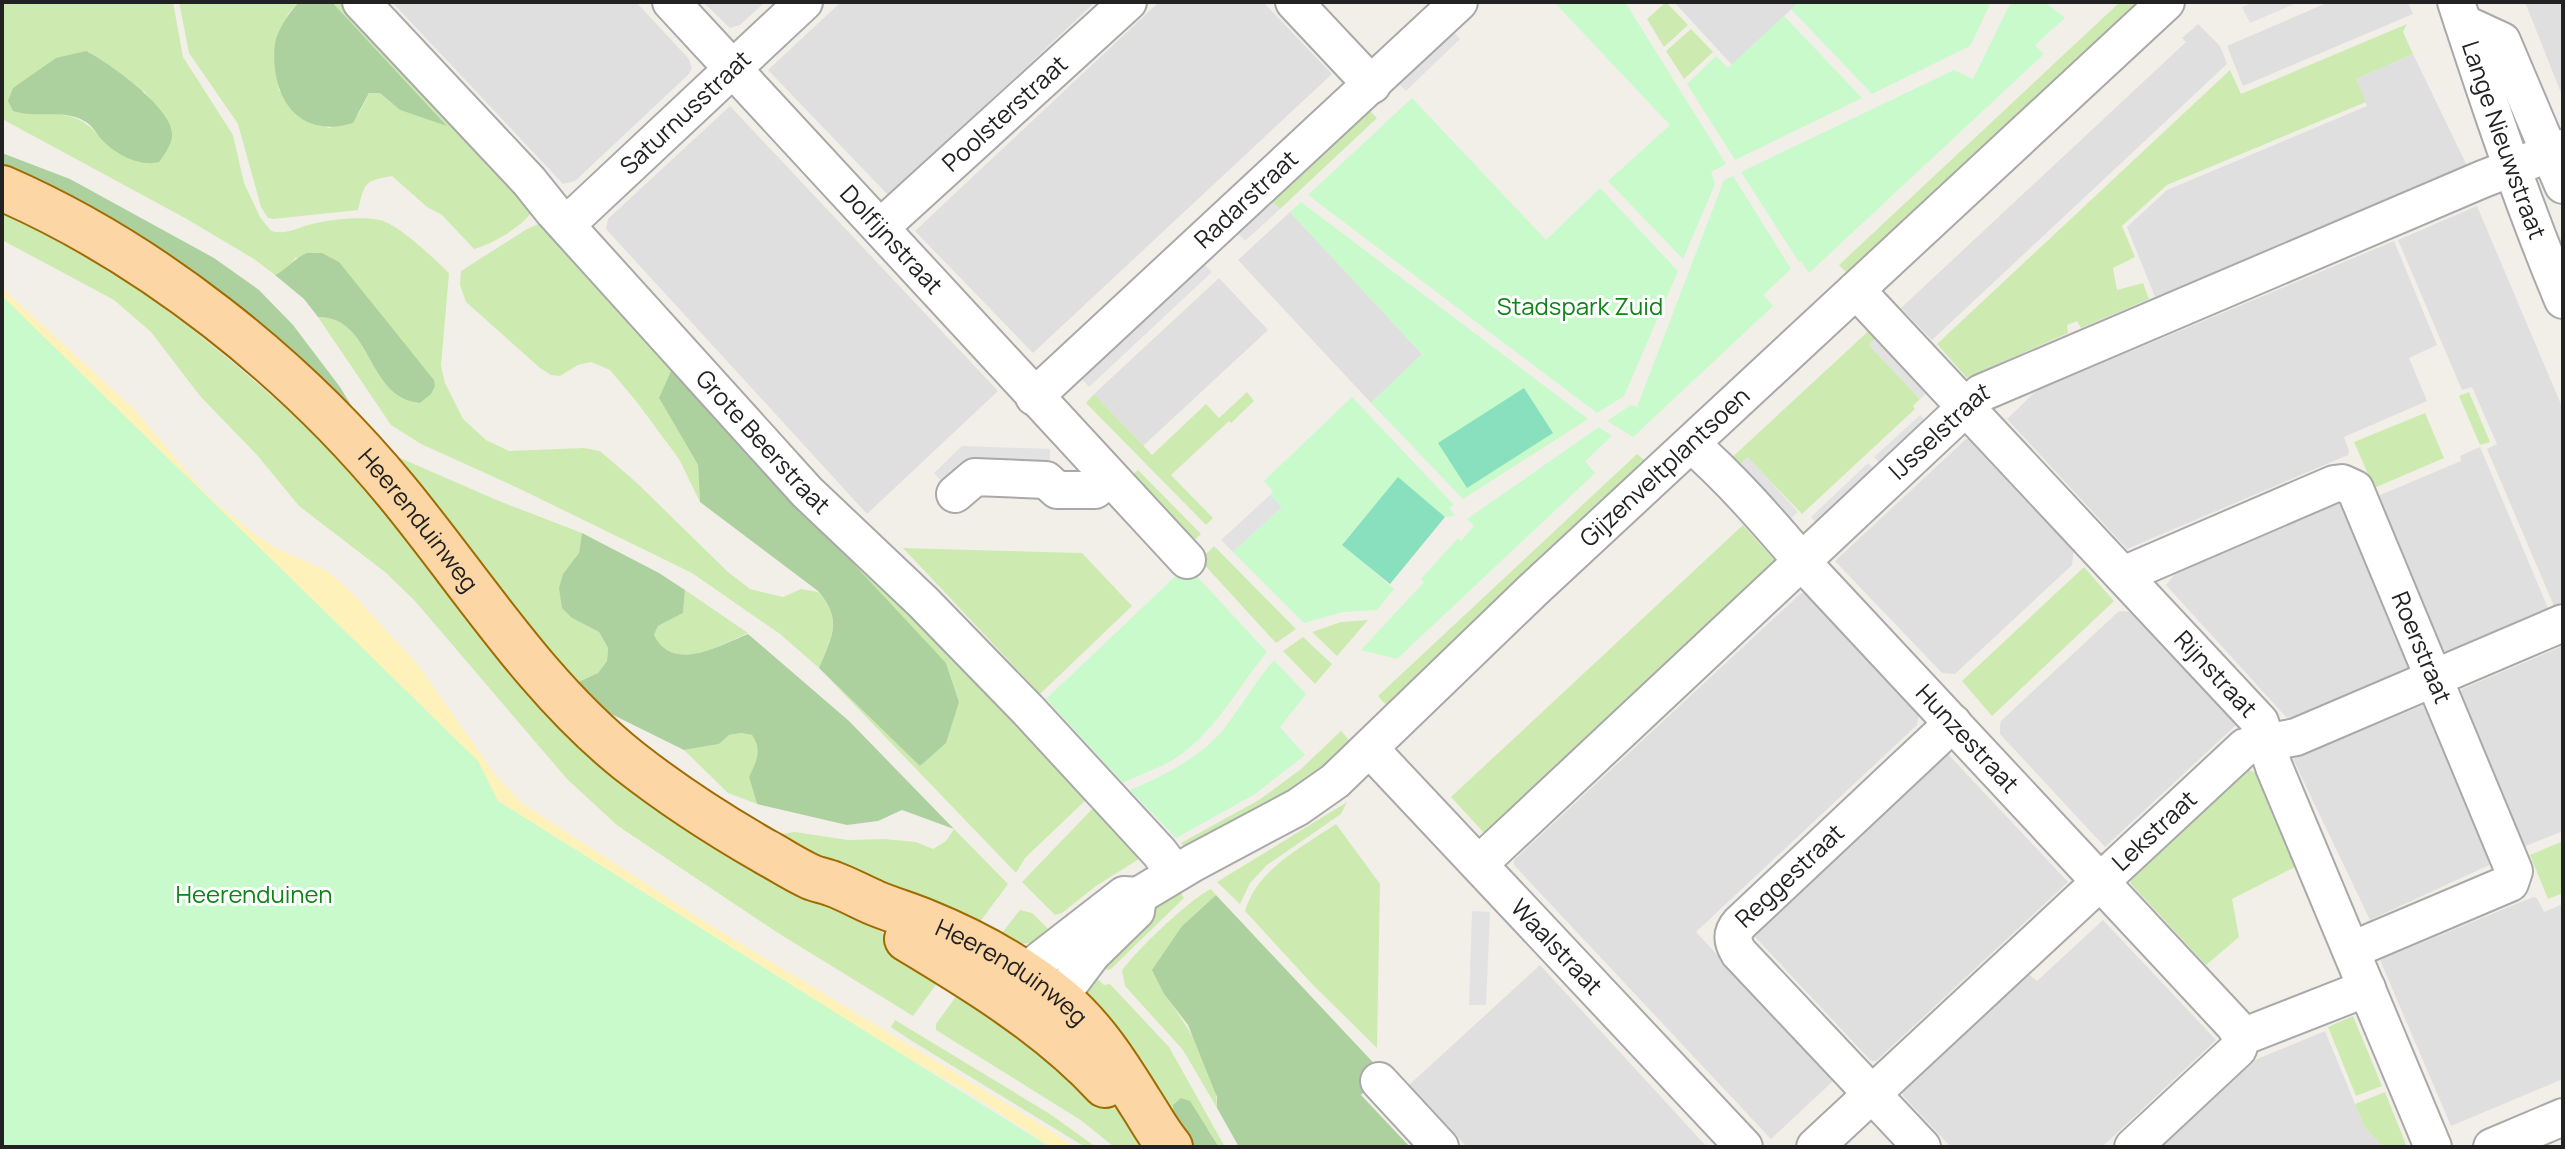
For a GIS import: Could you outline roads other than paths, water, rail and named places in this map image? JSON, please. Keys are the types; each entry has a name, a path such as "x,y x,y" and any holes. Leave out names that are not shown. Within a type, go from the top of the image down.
{"main road":[{"name":"Heerenduinweg","path":"2,188 35,202 147,267 247,343 322,410 359,448 442,547 534,666 600,737 689,805 813,879 831,883 926,922 983,949 1032,1000 1081,1019 1164,1139"}],"street":[{"name":"Grote Beerstraat","path":"361,2 529,181 807,492 923,602 1028,710 1175,873"},
{"name":"Dolfijnstraat","path":"671,2 1187,560"},
{"name":"Saturnusstraat","path":"566,225 804,2"},
{"name":"Poolsterstraat","path":"881,227 1128,2"},
{"path":"1294,2 1372,85"},
{"name":"Radarstraat","path":"1034,397 1459,2"},
{"name":"Gijzenveltplantsoen","path":"1032,1000 1092,954 1136,911 1138,896 1298,807 1335,781 1533,590 2166,2"},
{"name":"Lange Nieuwstraat","path":"2459,13 2502,41 2559,162"},
{"name":"Lange Nieuwstraat","path":"2459,13 2530,223 2563,300"},
{"name":"IJsselstraat","path":"1479,864 1981,393 2511,169 2559,162"},
{"name":"Rijnstraat","path":"1856,290 2260,722 2274,767 2433,1147"},
{"name":"Hunzestraat","path":"1691,444 2101,881 2242,1037"},
{"path":"955,494 975,477 1046,480 1057,490 1095,490 1110,478"},
{"name":"Roerstraat","path":"2123,575 2334,484 2349,485 2355,489 2514,871 2510,883 2352,950"},
{"name":"Lekstraat","path":"1815,1147 2245,747 2296,737 2563,623"},
{"name":"Reggestraat","path":"1922,1147 1739,953 1733,937 1740,923 1953,723"},
{"name":"Waalstraat","path":"1370,749 1744,1147"},
{"path":"2133,1147 2238,1049 2242,1037 2367,988"},
{"path":"1379,1081 1440,1147"},
{"path":"2492,1147 2559,1128"}],"park label":[{"name":"Stadspark Zuid","path":"1580,307"},
{"name":"Heerenduinen","path":"254,895"}]}
